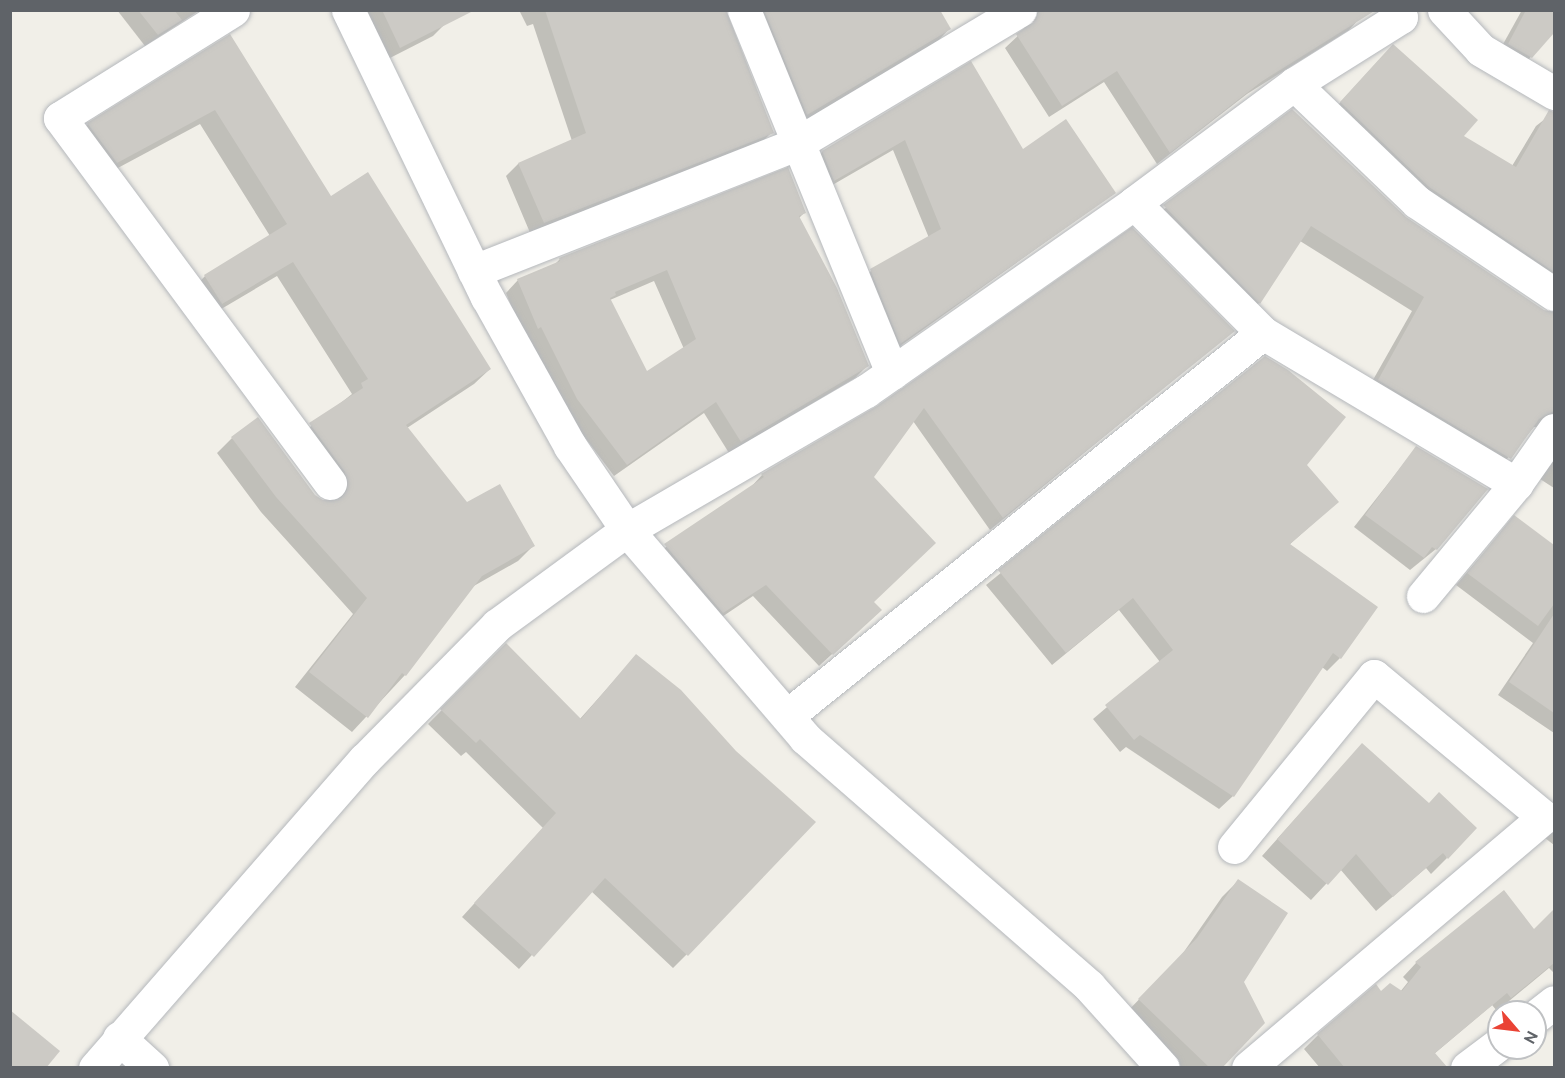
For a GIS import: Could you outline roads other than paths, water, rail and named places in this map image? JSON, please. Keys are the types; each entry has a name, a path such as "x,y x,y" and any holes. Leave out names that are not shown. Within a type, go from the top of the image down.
{"street":[{"path":"233,10 60,118 330,483"},
{"path":"348,10 474,271 570,446 627,530 787,716 834,767 1089,986 1163,1068"},
{"path":"744,10 796,144 892,373"},
{"path":"474,271 796,144 1020,10"},
{"path":"1444,10 1481,50 1554,93"},
{"path":"95,1068 118,1038 365,759 497,625 627,530 892,373 1134,203 1294,84 1404,13"},
{"path":"1294,84 1417,202 1554,294"},
{"path":"1134,203 1263,333 1516,484"},
{"path":"787,716 1263,333"},
{"path":"1423,596 1516,484 1554,430"},
{"path":"1234,847 1374,676 1551,815 1248,1068"},
{"path":"118,1038 152,1068"},
{"path":"1467,1068 1487,1053"}]}
